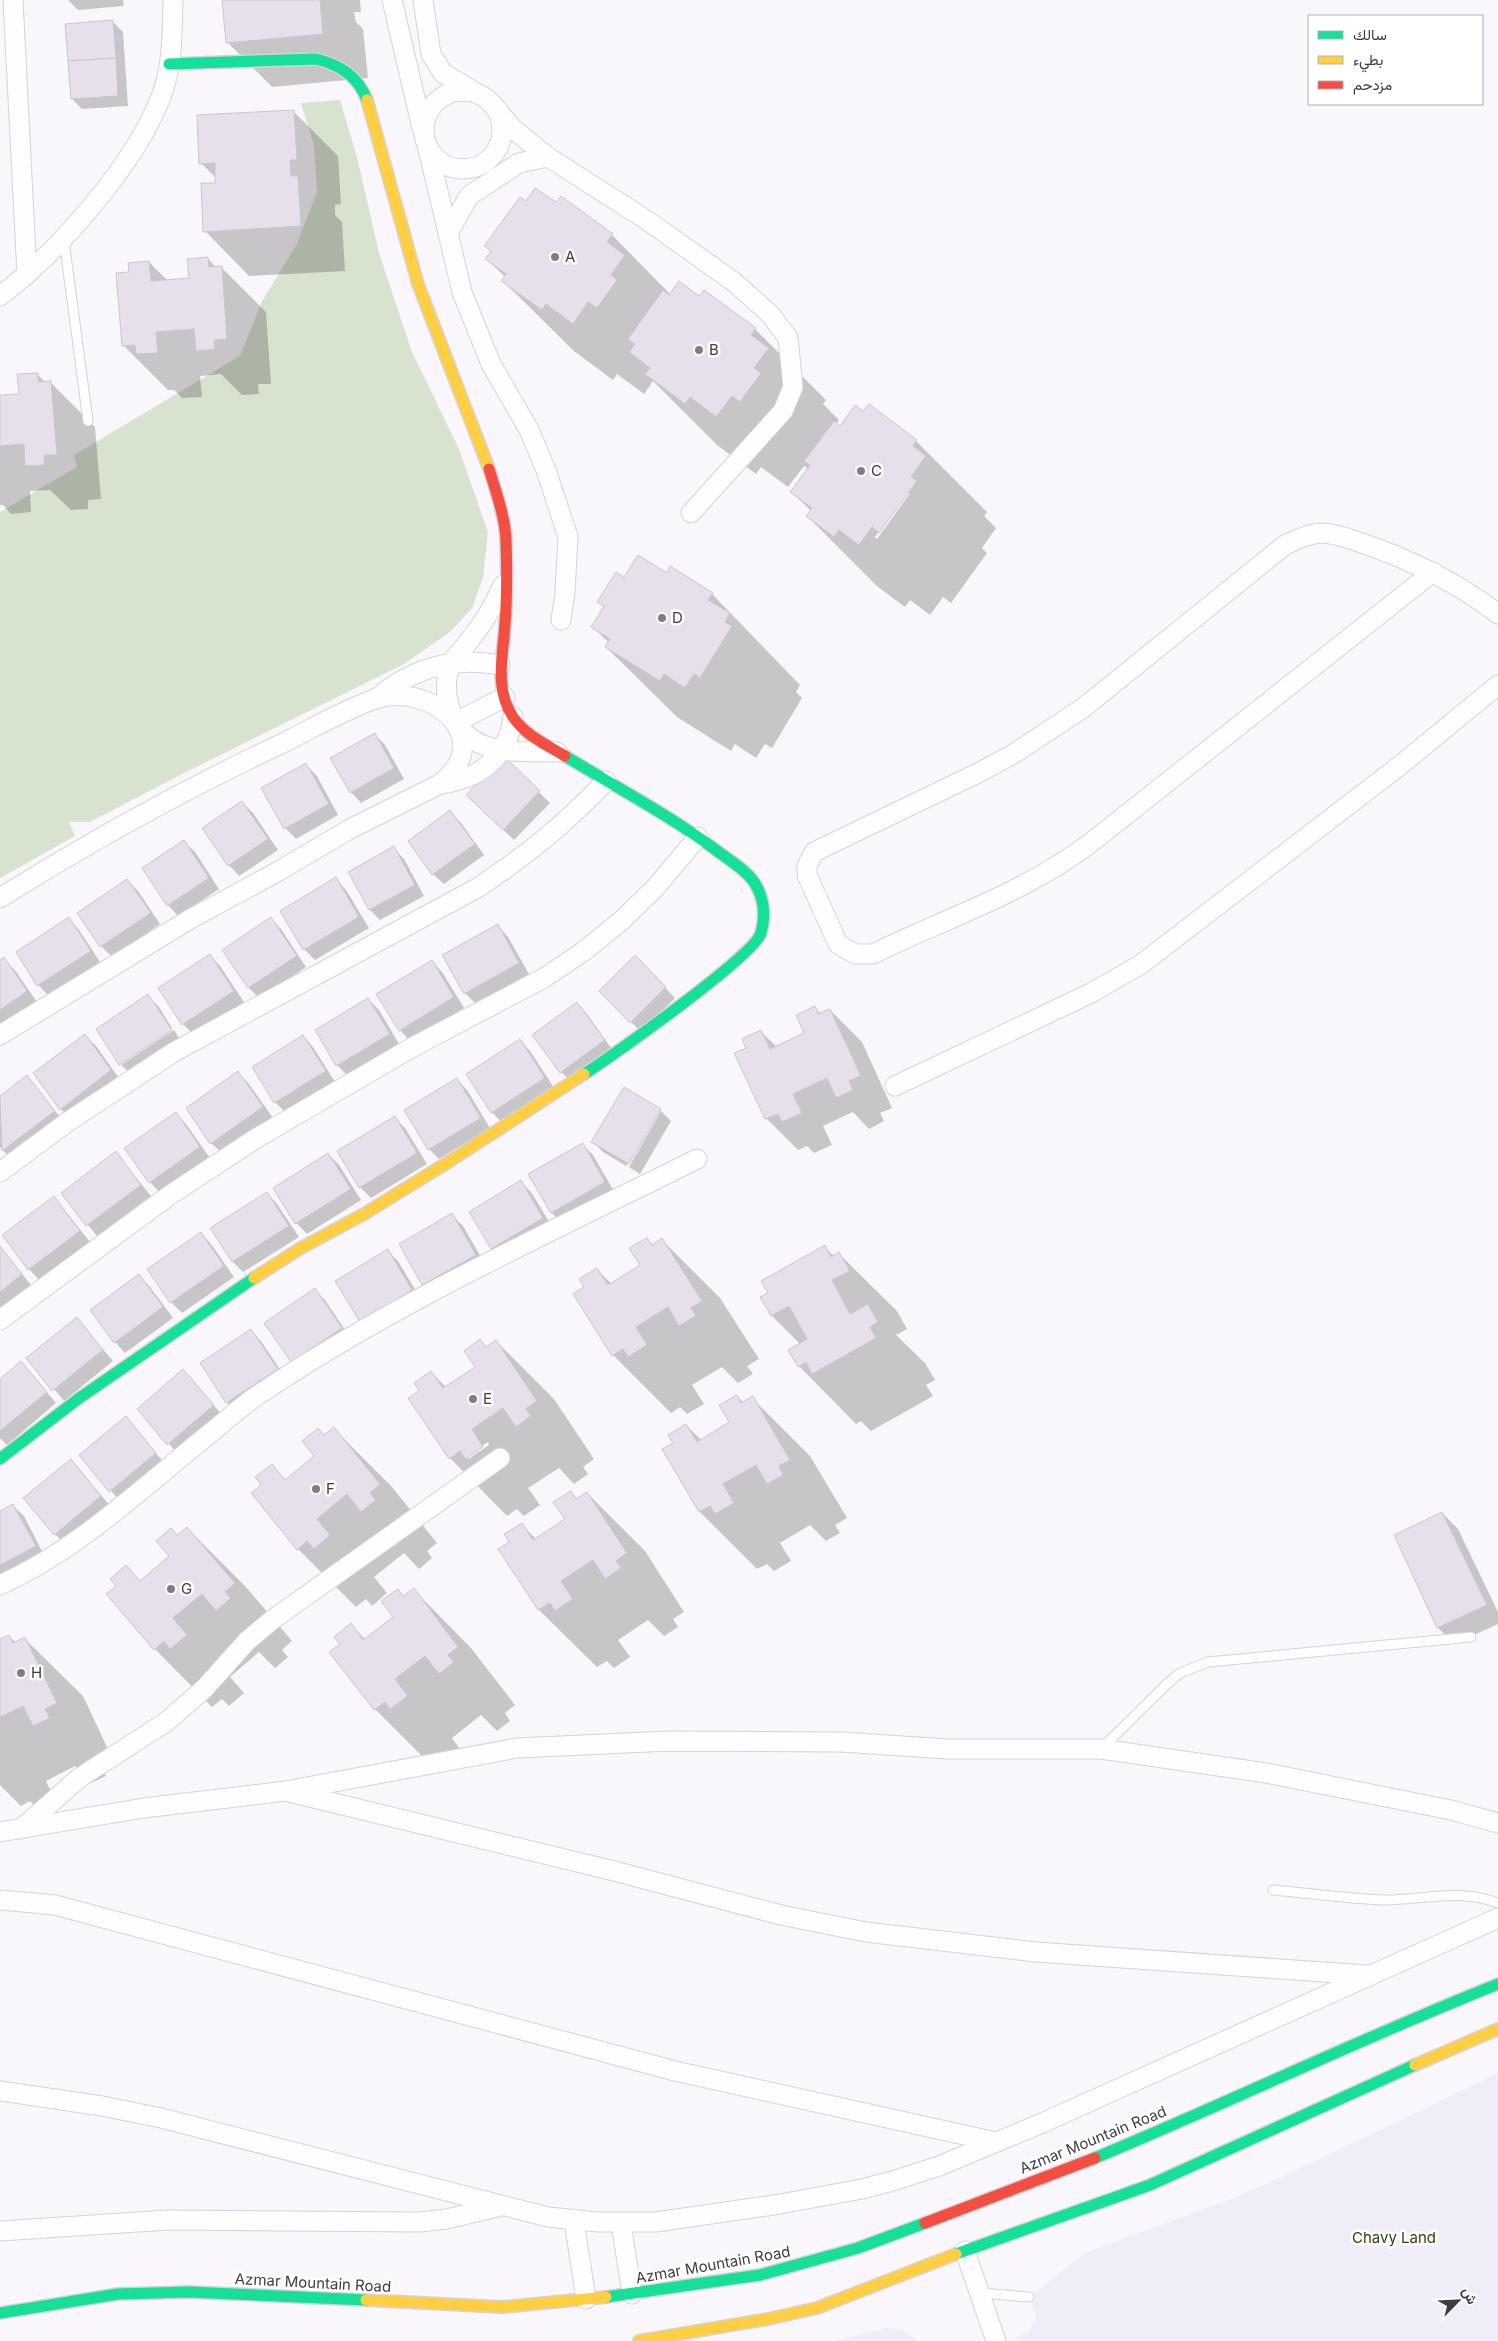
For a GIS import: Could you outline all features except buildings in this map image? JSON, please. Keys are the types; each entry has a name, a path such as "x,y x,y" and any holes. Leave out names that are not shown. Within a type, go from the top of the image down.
{"main road":[{"path":"0,1459 93,1388 222,1299 301,1248 364,1214 442,1166 590,1070 733,964 761,935 764,910 760,894 753,882 739,867 698,838 533,737 513,716 505,698 501,682 500,665 505,624 506,538 497,494 483,451 418,284 368,104 358,82 340,66 316,59 168,64"},
{"name":"Azmar Mountain Road","path":"0,2313 118,2294 189,2292 502,2307 632,2294 760,2275 806,2264 858,2248 1086,2161 1200,2114 1445,2005 1498,1984"},
{"path":"639,2341 768,2319 817,2308 965,2251 1150,2184 1498,2029"}],"street":[{"path":"13,0 27,275"},
{"path":"0,296 27,275 63,238 110,183 138,142 161,97 172,50 172,0"},
{"path":"392,0 462,292 491,364 529,430 546,470 568,536 565,594 561,620"},
{"path":"423,0 432,54 443,73 484,96 513,129 548,157 604,195 648,221 734,282 770,314 788,338 793,387 783,411 691,513"},
{"path":"473,91 460,90 448,93 437,99 426,116 426,143 436,160 448,167 461,170 475,168 487,161 496,152 501,141 502,128 500,116 493,105"},
{"path":"448,233 469,196 519,164 548,157"},
{"path":"1433,572 1101,835 1050,872 1002,896 873,954 855,954 838,944 807,875 807,866 814,852 980,772 1050,731 1083,708 1285,545 1310,534 1335,534 1400,557 1433,572 1498,614"},
{"path":"0,1035 192,918 277,872 350,829 440,784 450,776 461,756 463,744 447,700 445,687 447,675 452,662 481,625 504,584"},
{"path":"0,898 62,859 149,810 228,768 376,699 402,679 433,666 452,662 475,661 500,665"},
{"path":"896,1086 1091,993 1140,965 1398,767 1498,685"},
{"path":"376,699 390,696 419,700 446,712 475,742 501,751 559,752"},
{"path":"456,722 505,698"},
{"path":"440,784 458,782 474,775 489,765 501,751 512,728 513,716"},
{"path":"0,1172 69,1120 174,1052 479,887 526,856 569,820 606,781"},
{"path":"0,1320 170,1195 255,1139 413,1047 544,978 584,951 621,921 655,888 698,838"},
{"path":"0,1585 24,1574 56,1555 256,1396 315,1357 419,1297 698,1159"},
{"path":"22,1829 79,1778 166,1722 204,1689 247,1641 272,1620 500,1458"},
{"path":"0,1832 144,1808 286,1791 526,1748 699,1741 841,1742 948,1748 1101,1749 1266,1772 1451,1810 1498,1823"},
{"path":"286,1791 614,1871 782,1915 866,1932 1036,1952 1371,1976"},
{"path":"0,1900 55,1905 675,2071 996,2142"},
{"path":"0,2091 82,2103 161,2118 502,2206 574,2220 621,2223 656,2222 862,2189 939,2166 1371,1976 1498,1918"},
{"path":"0,2231 168,2220 420,2222 466,2215 502,2206"},
{"path":"574,2220 586,2299"},
{"path":"621,2223 632,2294"},
{"path":"965,2251 996,2341"}],"lane":[{"path":"63,238 88,421"},
{"path":"1101,1749 1180,1673 1208,1662 1471,1637"},
{"path":"1273,1890 1382,1900 1456,1894 1476,1896 1498,1903"},
{"path":"980,2293 1028,2297"}],"shaded area":[{"name":"Chavy Land","path":"1498,2073 1498,2341 1018,2341 1016,2337 1029,2332 1036,2316 1029,2297 1085,2253 1239,2196 1312,2163"},
{"path":"887,2328 901,2330 918,2341 833,2341"}],"green space":[{"path":"340,100 357,157 379,253 412,352 459,449 488,532 483,578 472,608 450,632 404,664 182,774 90,822 69,822 75,836 0,878 0,512 77,467 74,455 240,356 262,301 297,244 317,192 314,145 301,103"}],"traffic: fast":[{"path":"169,64 316,59 340,68 347,73 359,84 367,100"},
{"path":"565,756 680,825 736,865 754,882 762,900 764,913 761,933 753,945 735,962 680,1005 584,1074"},
{"path":"0,1459 78,1399 254,1278"},
{"path":"1095,2158 1498,1984"},
{"path":"956,2254 1150,2185 1415,2065"},
{"path":"606,2297 760,2275 858,2248 925,2223"},
{"path":"0,2313 118,2294 189,2292 366,2300"}],"traffic: slow":[{"path":"367,100 418,284 489,469"},
{"path":"254,1278 301,1248 364,1214 450,1161 584,1074"},
{"path":"1415,2065 1498,2029"},
{"path":"639,2341 768,2319 817,2308 956,2254"},
{"path":"366,2300 502,2307 606,2297"}],"traffic: jam":[{"path":"489,469 502,513 506,540 506,603 501,672 503,695 513,717 524,730 565,756"},
{"path":"925,2223 1095,2158"}],"place":[{"name":"A","path":"555,257"},
{"name":"B","path":"699,350"},
{"name":"C","path":"861,471"},
{"name":"D","path":"662,618"},
{"name":"E","path":"473,1399"},
{"name":"F","path":"316,1489"},
{"name":"G","path":"171,1589"},
{"name":"H","path":"21,1673"}]}
